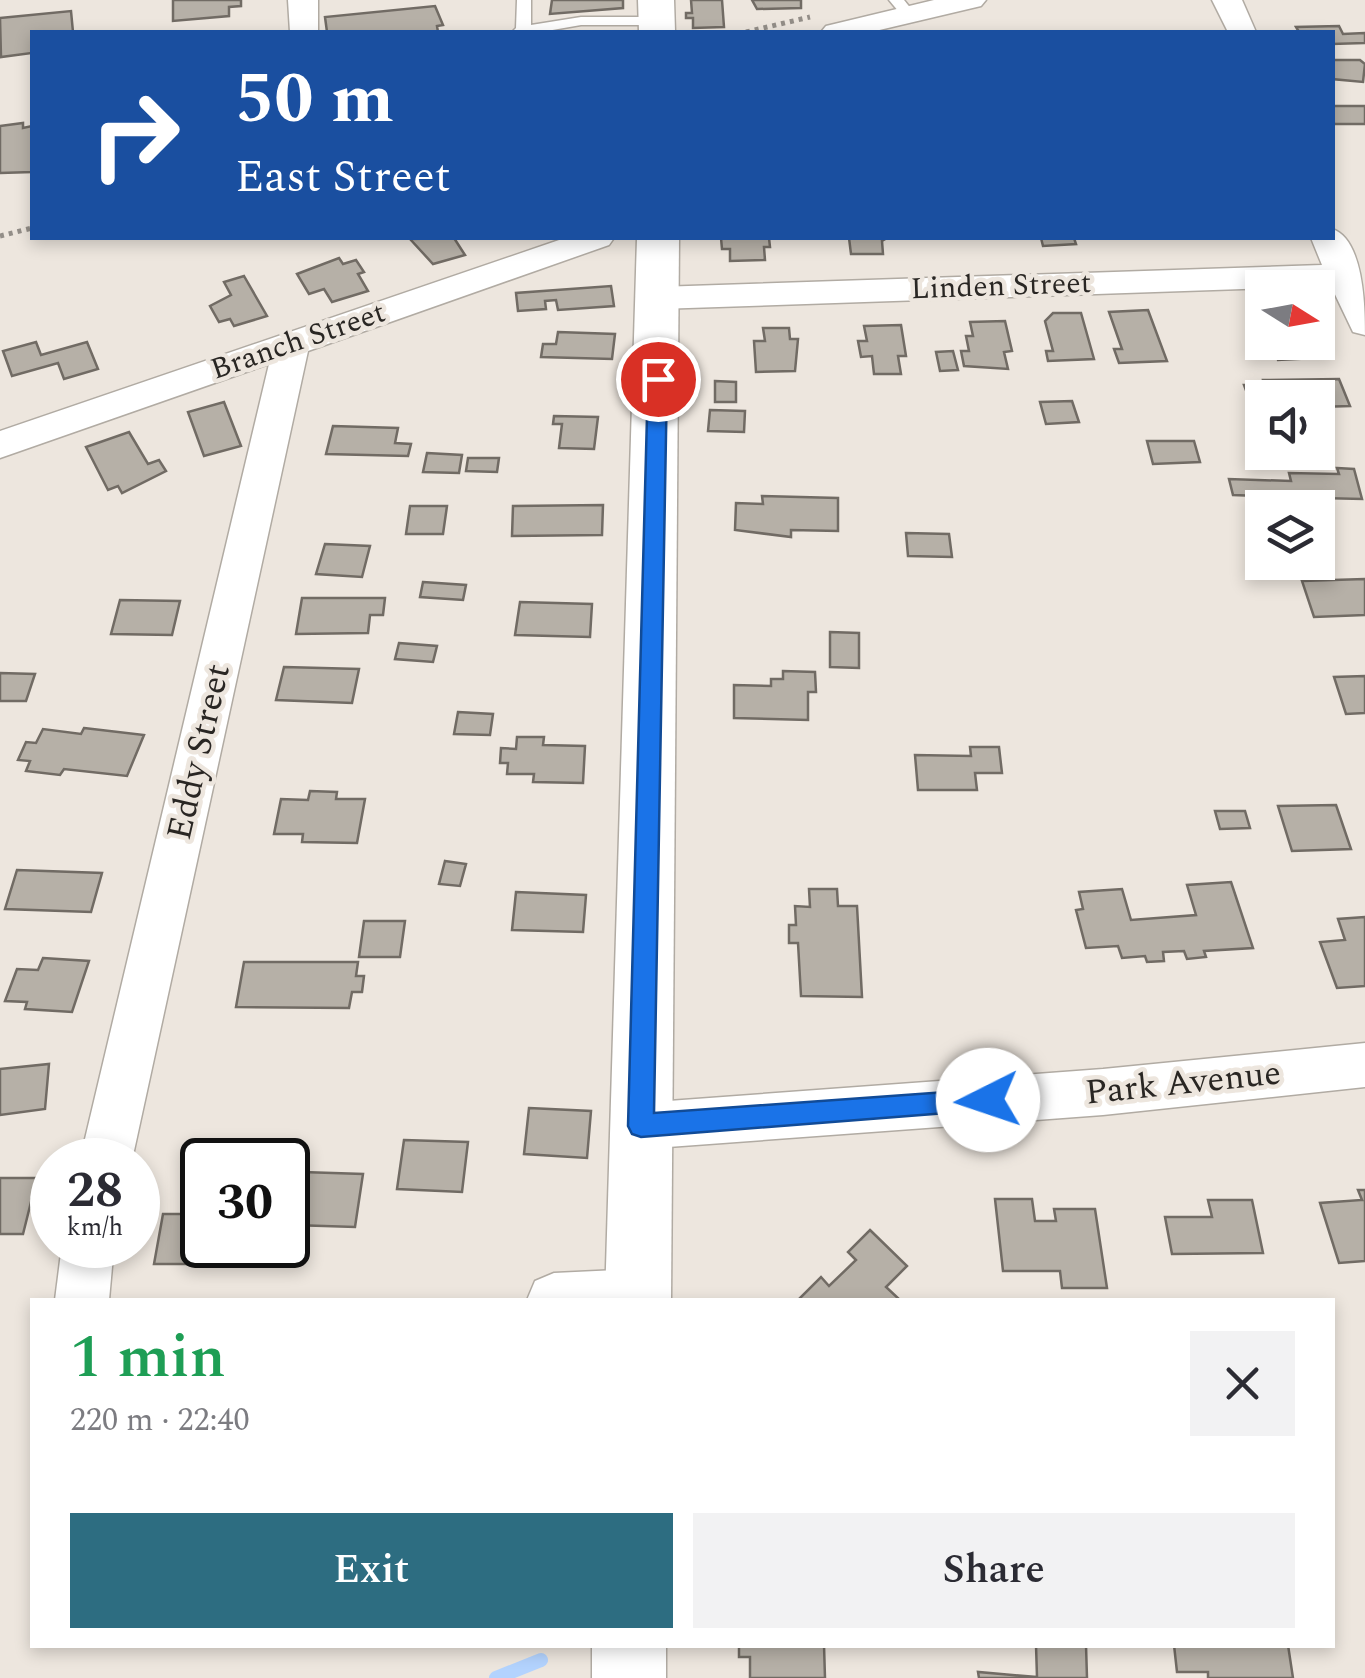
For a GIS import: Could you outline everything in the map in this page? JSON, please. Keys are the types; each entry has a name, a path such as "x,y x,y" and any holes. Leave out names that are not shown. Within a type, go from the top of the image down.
{"main road":[{"path":"638,1298 658,240"},
{"path":"628,1678 630,1648"}],"street":[{"path":"303,0 304,30"},
{"path":"842,30 903,8 971,0"},
{"path":"1227,0 1241,30"},
{"name":"Branch Street","path":"0,445 591,240"},
{"path":"1329,240 1365,324"},
{"name":"Linden Street","path":"658,298 1343,275"},
{"name":"Eddy Street","path":"111,1138 292,344"},
{"name":"Park Avenue","path":"641,1126 1103,1092 1365,1065"},
{"path":"82,1298 85,1268"}],"lane":[{"path":"521,30 524,0"},
{"path":"532,30 581,21 657,18"}],"path":[{"path":"0,236 30,228"}],"building":[{"path":"173,0 241,0 241,6 229,7 229,16 173,21"},
{"path":"552,0 623,0 623,8 550,14"},
{"path":"691,0 722,0 724,27 693,28 693,18 686,18 686,13 692,13"},
{"path":"752,0 801,0 801,8 757,9"},
{"path":"435,6 443,25 437,26 438,30 327,30 325,17"},
{"path":"71,11 73,30 30,30 30,53 1,57 0,18"},
{"path":"1339,26 1343,34 1365,33 1365,43 1335,44 1335,30 1296,27"},
{"path":"1335,60 1360,60 1365,64 1363,82 1335,79"},
{"path":"1335,106 1365,106 1365,124 1335,124"},
{"path":"23,123 23,128 30,126 30,172 0,173 0,126"},
{"path":"411,240 455,240 465,255 433,264"},
{"path":"721,240 769,240 770,247 764,247 765,260 730,261 730,249 722,249"},
{"path":"849,240 884,240 883,254 851,254"},
{"path":"1042,240 1075,240 1076,244 1043,246"},
{"path":"339,258 343,264 356,260 364,272 358,274 368,291 332,302 324,289 309,294 297,274"},
{"path":"244,276 267,316 234,326 230,319 219,322 210,306 231,295 224,282"},
{"path":"611,286 614,306 558,310 556,300 545,301 546,309 518,311 516,293"},
{"path":"1148,310 1167,361 1119,363 1114,349 1122,349 1109,312"},
{"path":"1053,313 1081,313 1094,359 1048,361 1046,351 1053,351 1045,321"},
{"path":"1005,321 1012,351 1004,352 1008,369 964,366 961,351 969,351 966,336 973,336 970,322"},
{"path":"901,325 906,356 898,356 901,374 874,374 872,356 861,357 858,341 867,341 864,326"},
{"path":"763,328 789,328 790,339 798,339 795,371 756,372 754,341 765,341"},
{"path":"558,332 615,334 612,359 541,357 543,344 556,344"},
{"path":"36,342 41,355 87,342 98,369 64,379 58,363 12,376 3,351"},
{"path":"953,351 958,370 940,371 936,352"},
{"path":"1339,379 1350,406 1335,406 1335,380 1263,380"},
{"path":"715,381 736,382 736,402 715,402"},
{"path":"1072,401 1079,422 1046,424 1040,402"},
{"path":"224,402 241,446 204,456 188,412"},
{"path":"710,410 745,411 744,432 708,431"},
{"path":"554,416 598,417 594,449 559,448 562,424 553,424"},
{"path":"333,426 398,428 395,443 411,444 408,456 326,454"},
{"path":"129,432 148,464 159,460 166,471 122,493 118,486 108,490 86,447"},
{"path":"1147,441 1194,441 1200,462 1153,464"},
{"path":"427,453 462,455 459,473 423,472"},
{"path":"468,458 499,458 497,472 466,471"},
{"path":"1337,468 1354,469 1362,499 1335,498 1335,490 1245,490 1245,495 1233,495 1229,479 1291,481 1289,473 1339,474"},
{"path":"762,496 838,498 838,531 791,530 791,537 735,530 736,503 763,504"},
{"path":"603,505 602,535 512,536 513,506"},
{"path":"410,506 447,506 443,534 406,534"},
{"path":"906,533 949,534 952,557 908,556"},
{"path":"325,544 370,546 362,577 316,574"},
{"path":"1365,579 1365,615 1314,617 1302,581"},
{"path":"423,582 466,585 463,600 420,597"},
{"path":"302,598 385,598 383,615 370,615 368,633 296,634"},
{"path":"120,600 180,601 172,635 111,634"},
{"path":"520,602 592,604 590,637 515,635"},
{"path":"830,632 859,633 859,668 830,667"},
{"path":"399,643 437,646 433,662 395,659"},
{"path":"284,667 359,669 352,703 276,700"},
{"path":"783,671 815,672 816,692 808,692 808,720 734,718 734,685 771,686 771,679 783,679"},
{"path":"0,673 35,674 26,701 0,701"},
{"path":"1365,676 1365,713 1346,714 1334,677"},
{"path":"458,712 493,714 490,735 454,734"},
{"path":"84,728 144,735 127,776 64,769 60,775 26,771 30,761 18,760 26,742 36,743 43,729 81,734"},
{"path":"517,737 544,737 543,745 585,746 583,783 533,782 534,774 507,774 508,763 500,763 501,748 516,749"},
{"path":"970,747 999,747 1002,773 975,773 977,790 918,790 915,755 971,756"},
{"path":"310,791 337,792 336,799 365,799 357,843 302,842 303,834 274,834 281,799 308,800"},
{"path":"1336,805 1351,849 1292,851 1278,806"},
{"path":"1215,811 1245,811 1250,828 1220,829"},
{"path":"445,861 466,864 460,886 439,884"},
{"path":"17,870 102,873 91,912 5,909"},
{"path":"1231,882 1253,948 1204,951 1206,957 1187,959 1184,951 1163,952 1164,961 1147,962 1145,956 1122,958 1118,946 1086,948 1076,910 1083,909 1079,892 1122,889 1131,920 1196,915 1187,885"},
{"path":"809,889 837,889 838,906 857,906 862,997 801,996 798,943 789,943 789,925 796,925 795,906 810,907"},
{"path":"516,892 586,895 583,932 512,930"},
{"path":"1365,917 1365,986 1337,988 1320,942 1345,940 1338,919"},
{"path":"364,921 405,921 400,957 359,957"},
{"path":"43,958 89,961 72,1012 25,1009 27,1002 5,1001 17,969 38,970"},
{"path":"244,962 358,962 356,976 364,976 362,992 352,992 349,1008 236,1007"},
{"path":"49,1064 45,1109 0,1115 0,1069"},
{"path":"529,1108 591,1111 587,1158 524,1154"},
{"path":"404,1140 468,1142 462,1192 397,1189"},
{"path":"310,1172 363,1174 355,1227 310,1226"},
{"path":"0,1178 30,1178 30,1206 23,1234 0,1234"},
{"path":"1358,1190 1365,1190 1365,1261 1339,1263 1320,1203 1362,1200"},
{"path":"995,1199 1032,1199 1035,1221 1056,1221 1054,1209 1095,1209 1107,1288 1062,1288 1060,1271 1003,1271"},
{"path":"1208,1200 1252,1200 1263,1253 1172,1254 1165,1217 1212,1217"},
{"path":"163,1214 180,1214 180,1264 160,1264"},
{"path":"870,1230 907,1266 886,1287 898,1298 800,1298 821,1277 829,1286 856,1260 848,1252"},
{"path":"739,1648 824,1648 825,1678 750,1678 750,1657 739,1657"},
{"path":"1036,1648 1086,1648 1087,1678 979,1678 978,1672 1037,1677"},
{"path":"1174,1648 1288,1648 1293,1678 1208,1678 1208,1672 1177,1672"}],"waterway":[{"path":"496,1678 541,1660"}],"route":[{"path":"658,379 641,1126 988,1100"}]}
